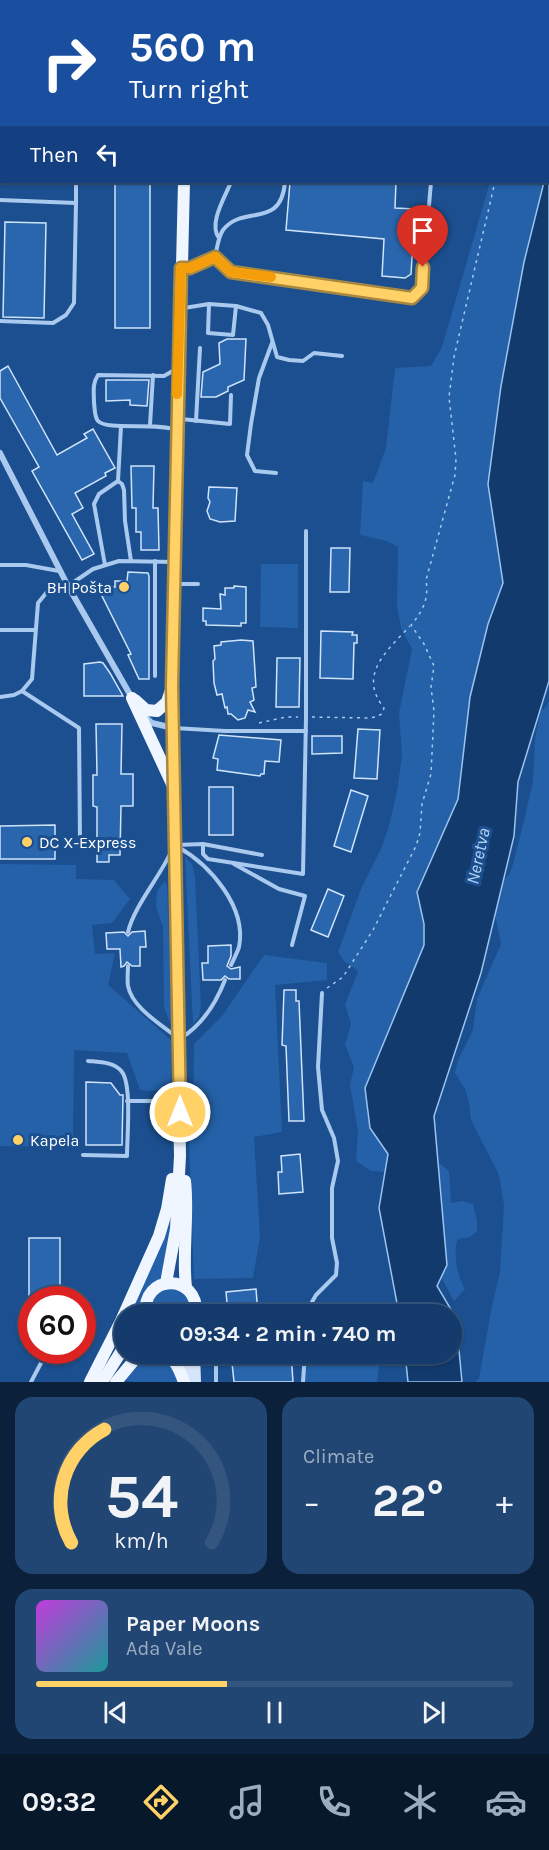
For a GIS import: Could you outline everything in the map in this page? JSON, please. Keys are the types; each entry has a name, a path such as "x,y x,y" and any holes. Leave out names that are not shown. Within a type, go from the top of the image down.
{"main road":[{"path":"184,183 172,686 179,1139 187,1203 184,1266 186,1288"},
{"path":"132,698 146,710 157,711 167,702 172,686"},
{"path":"132,698 174,788"},
{"path":"90,1382 121,1321 159,1236 167,1209 179,1139"},
{"path":"166,1283 176,1229 180,1156"},
{"path":"147,1304 148,1296 158,1286 166,1283 177,1283 186,1288 193,1295 197,1304"},
{"path":"104,1382 114,1364"},
{"path":"104,1382 121,1364"},
{"path":"116,1382 131,1364"},
{"path":"176,1364 184,1382"}],"street":[{"path":"0,453 59,571 132,698 146,719 152,723 173,728"},
{"path":"185,1364 190,1382"},
{"path":"195,1364 196,1382"}],"lane":[{"path":"0,321 53,323 66,315 74,303 76,183"},
{"path":"220,238 216,233 215,225 231,183"},
{"path":"181,268 198,266 215,257 222,230 231,224 272,210 279,205 285,183"},
{"path":"215,257 231,272 412,298 422,288 431,183"},
{"path":"0,200 76,203"},
{"path":"180,309 209,304 236,306 261,313 268,325 277,357 303,361 314,353 342,356"},
{"path":"209,304 208,333 233,335 236,306"},
{"path":"273,343 259,378 247,455 255,471 276,473"},
{"path":"196,421 200,348"},
{"path":"178,368 164,376 98,375 94,380 95,417 99,423 108,426 164,426 196,421 230,424 231,395"},
{"path":"150,425 153,375"},
{"path":"118,482 121,426"},
{"path":"118,482 122,484 124,490 130,561"},
{"path":"105,566 94,504 99,494 118,482"},
{"path":"203,844 203,854 208,859 303,874 306,531"},
{"path":"0,697 22,691 30,682 33,673 38,603 47,592 68,586 93,569 119,561 174,562"},
{"path":"155,561 155,676"},
{"path":"0,565 26,565 59,571"},
{"path":"174,584 198,584"},
{"path":"0,630 35,630"},
{"path":"22,691 79,728 80,843"},
{"path":"173,728 225,731 306,731"},
{"path":"175,845 203,844 262,855"},
{"path":"128,932 130,921 175,845"},
{"path":"175,845 192,855 207,869 234,909 238,918 239,947 231,964"},
{"path":"230,862 279,889 305,896 292,945"},
{"path":"128,966 128,987 133,998 146,1013 179,1039 193,1030 203,1019 225,980"},
{"path":"312,1304 316,1295 336,1275 337,1263 332,1238 332,1188 338,1161 334,1138 322,1110 320,1099 318,1045 322,993"},
{"path":"83,1155 127,1156 127,1086 122,1071 108,1063 88,1061"},
{"path":"170,1101 180,1089"},
{"path":"127,1101 170,1101 180,1112"},
{"path":"31,1382 40,1364"},
{"path":"216,1364 216,1382"},
{"path":"303,1382 304,1364"}],"path":[{"path":"255,724 286,717 366,718 382,714 384,708 376,696 373,685 376,666 381,657 411,625 425,606 428,592 426,580 455,475 456,459 449,397 458,338 495,183"},
{"path":"322,993 343,977 373,930 416,846 420,833 422,804 431,774 433,752 434,711 431,687 434,666 424,644 411,625"}],"shaded area":[{"path":"490,183 544,183 524,262 501,386 488,484 503,583 488,624 470,696 458,799 417,891 424,924 424,945 365,1088 370,1128 388,1154 385,1172 371,1171 356,1161 358,1131 350,1085 354,1067 345,1045 351,1024 345,1005 358,971 344,961 338,952 361,889 381,849 389,826 402,756 399,713 412,649 401,628 397,607 398,547 387,541 360,535 363,481 373,483 386,448 395,368 431,366 442,347"},
{"path":"261,564 298,564 298,628 260,627"},
{"path":"549,700 549,1382 475,1382 479,1378 500,1272 504,1205 499,1175 471,1120 465,1089 455,1073 458,1060 473,1030 477,999 501,944 495,914 503,880 509,875 513,864 533,781 535,740 540,712 547,706"},
{"path":"185,857 192,864 195,877 201,1006 199,1017 193,1024"},
{"path":"0,864 76,865 76,879 114,880 130,899 112,923 92,925 95,954 115,953 108,985 171,1040 171,1086 154,1091 140,1090 127,1053 74,1050 73,1147 0,1146"},
{"path":"164,882 167,884 172,1023 164,1007 163,927 156,907 157,891"},
{"path":"264,955 327,963 327,980 275,985 282,1132 254,1137 260,1237 253,1278 194,1279 189,1138 193,1111 194,1044 222,1016"},
{"path":"439,1163 449,1171 451,1203 463,1201 473,1204 477,1220 477,1232 469,1237 458,1239 456,1244 457,1264 465,1289 454,1301 441,1277 447,1265"},
{"path":"172,1214 167,1275 150,1304 131,1304"},
{"path":"182,1287 190,1304 149,1304 159,1288"},
{"path":"138,1364 169,1364 179,1382 132,1382 124,1380"},
{"path":"304,1364 379,1364 377,1382 303,1382"}],"water":[{"name":"Neretva","path":"544,183 549,183 549,681 518,782 514,836 481,973 434,1116 447,1265 437,1286 448,1304 397,1304 379,1208 388,1154 370,1128 365,1088 424,945 424,924 417,892 458,799 470,697 488,624 503,583 488,484 501,386 524,262"},
{"path":"406,1364 460,1364 462,1382 408,1382"}],"building":[{"path":"115,183 150,183 150,328 115,328"},
{"path":"290,183 396,183 395,208 415,209 411,274 405,278 382,276 384,239 286,230"},
{"path":"5,222 46,223 44,318 3,317"},
{"path":"227,339 246,339 244,380 228,387 228,391 216,397 201,397 203,372 220,364 219,343"},
{"path":"8,366 57,455 87,438 84,434 93,429 115,468 105,473 106,476 75,493 83,508 72,514 94,554 82,560 32,471 39,467 0,398 0,371"},
{"path":"106,380 149,380 147,406 130,405 130,400 106,401"},
{"path":"131,466 154,466 153,508 158,508 159,550 141,550 141,532 136,532 136,508 132,508"},
{"path":"209,487 237,488 235,521 220,522 210,519 207,511 210,502"},
{"path":"331,548 350,548 349,592 330,592"},
{"path":"128,572 148,573 149,576 149,679 139,679 128,655 131,654 102,596 103,586 115,587 115,581 127,581"},
{"path":"234,586 246,587 246,623 241,623 241,626 206,625 206,621 203,621 203,608 221,609 220,594 225,595 225,588 234,588"},
{"path":"321,631 353,632 352,635 357,635 357,643 354,643 353,679 320,678"},
{"path":"253,641 256,687 252,688 254,700 250,702 255,712 248,710 245,718 238,720 228,714 222,694 217,695 213,661 215,659 214,646 221,645 221,642"},
{"path":"277,658 300,658 299,707 276,707"},
{"path":"100,662 110,673 123,696 84,696 84,664"},
{"path":"96,724 122,724 121,774 133,774 133,806 121,806 120,855 109,855 109,862 97,862 97,807 93,806 93,775 97,775"},
{"path":"358,729 380,730 377,779 354,778"},
{"path":"219,735 281,740 279,762 265,761 264,774 260,776 217,770 218,759 213,758"},
{"path":"312,736 342,736 342,753 312,754"},
{"path":"209,787 233,787 233,835 209,835"},
{"path":"351,790 368,796 351,852 334,846"},
{"name":"DC X-Express","path":"55,825 55,859 0,859 0,826"},
{"path":"328,889 344,896 328,937 311,930"},
{"path":"145,931 146,947 140,947 140,966 132,966 127,962 121,967 120,949 107,949 106,933 124,932 128,936 132,932"},
{"path":"231,945 231,956 227,966 231,969 240,967 240,979 229,979 225,976 221,980 203,980 202,963 208,963 208,946"},
{"path":"284,990 296,990 296,1001 299,1001 304,1121 289,1121 286,1046 282,1045"},
{"path":"86,1082 111,1083 120,1095 123,1095 122,1145 86,1145"},
{"path":"300,1154 303,1192 279,1194 278,1172 282,1172 281,1156"},
{"path":"29,1238 60,1238 60,1286 29,1286"},
{"path":"256,1289 257,1304 227,1304 226,1292"},
{"path":"232,1364 292,1364 293,1382 234,1382"}],"slow traffic":[{"path":"177,394 181,268 190,268 215,257 231,272 271,277"}],"place":[{"name":"BH Pošta","path":"124,587"},
{"name":"DC X-Express","path":"27,842"},
{"name":"Kapela","path":"18,1140"}],"route":[{"path":"180,1112 172,686 181,268 190,268 215,257 231,272 412,298 422,288 423,267"}]}
